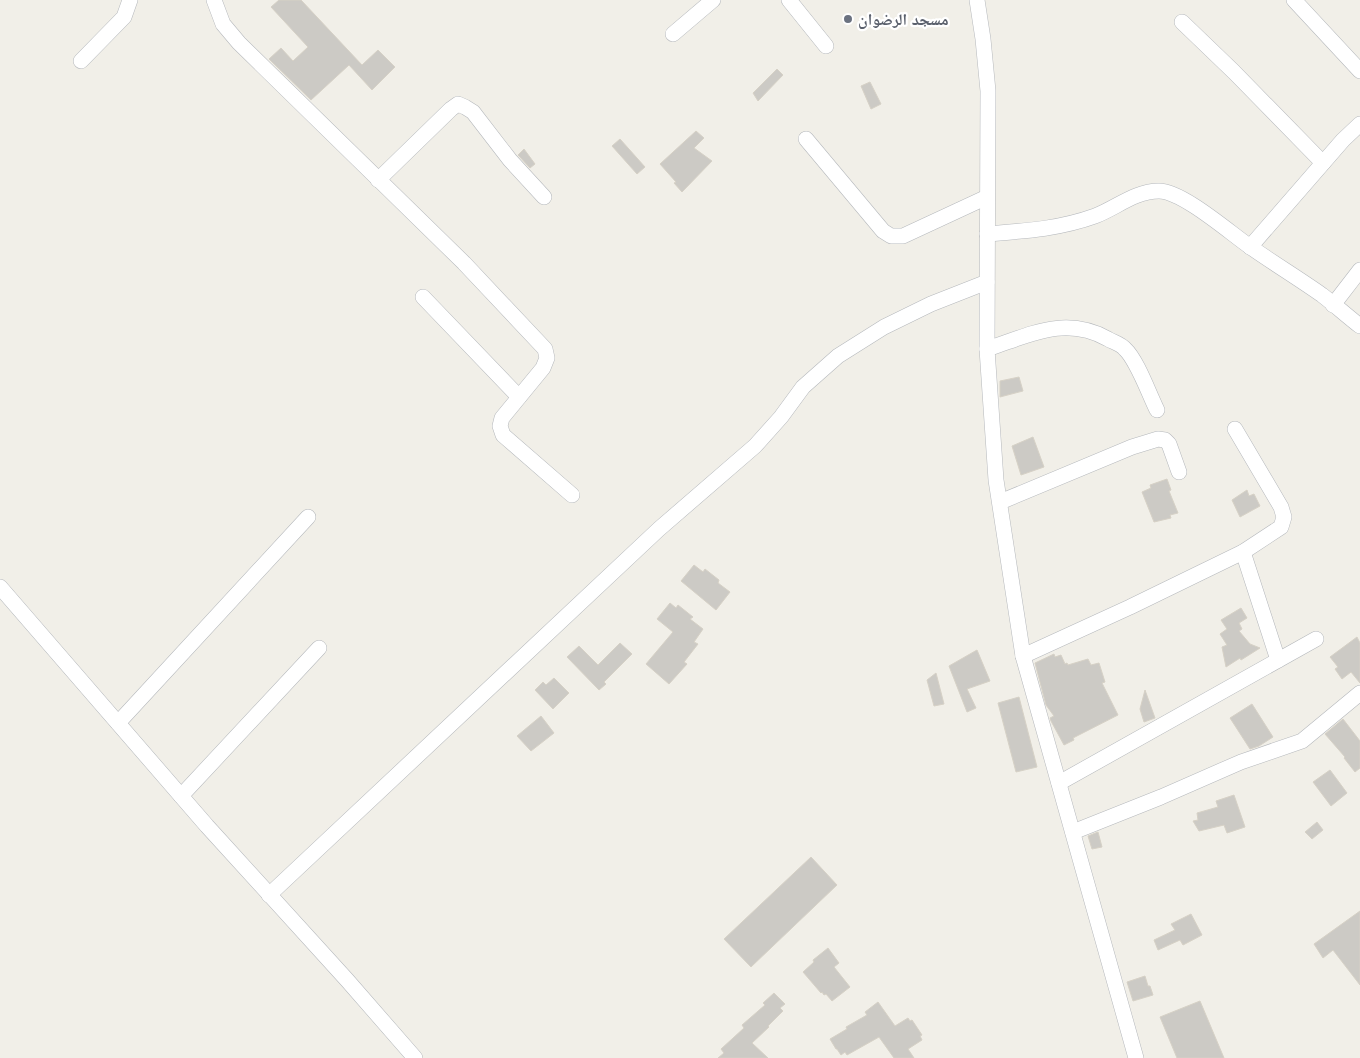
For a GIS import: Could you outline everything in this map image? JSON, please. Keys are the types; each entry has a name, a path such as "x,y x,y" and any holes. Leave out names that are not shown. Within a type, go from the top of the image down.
{"street":[{"path":"81,61 124,17 130,0"},
{"path":"214,0 223,24 239,43 464,263 545,349 547,358 543,368 502,418 500,426 503,435 572,495"},
{"path":"673,34 713,0"},
{"path":"789,0 826,46"},
{"path":"977,0 988,91 987,350 996,480 1023,656 1136,1058"},
{"path":"1294,0 1360,71"},
{"path":"1182,22 1323,163"},
{"path":"378,180 450,109 458,104 473,112 510,160 544,197"},
{"path":"1250,247 1342,140 1360,124"},
{"path":"806,140 883,230 891,236 903,236 987,197"},
{"path":"987,234 1057,228 1097,215 1128,199 1148,192 1160,191 1172,194 1190,204 1333,304 1360,326"},
{"path":"1333,304 1360,270"},
{"path":"269,895 659,529 755,446 781,417 803,387 838,356 884,327 931,304 987,282"},
{"path":"423,297 519,397"},
{"path":"987,350 1037,332 1061,327 1078,327 1100,334 1125,348 1134,362 1157,410"},
{"path":"1023,656 1243,552 1281,526 1284,517 1281,507 1235,430"},
{"path":"1000,502 1132,447 1158,439 1165,440 1169,444 1179,472"},
{"path":"118,723 308,517"},
{"path":"1243,552 1278,660"},
{"path":"0,587 181,796 416,1058"},
{"path":"1059,782 1316,639"},
{"path":"181,796 318,648"},
{"path":"1073,832 1241,762 1302,741 1360,693"}],"building":[{"path":"279,0 301,0 362,65 378,50 395,67 372,90 349,65 311,100 269,59 281,48 293,61 308,47 271,7"},
{"path":"777,69 783,75 758,101 753,93"},
{"path":"870,82 881,104 871,109 861,86"},
{"path":"696,131 704,138 694,148 712,161 682,192 660,164"},
{"path":"620,139 645,167 637,174 612,146"},
{"path":"524,149 535,164 530,168 518,155"},
{"path":"1019,377 1023,391 1000,397 1000,381"},
{"path":"1033,437 1044,467 1021,475 1012,446"},
{"path":"1167,479 1171,490 1169,491 1178,513 1170,515 1171,518 1154,522 1142,492 1151,488 1150,485"},
{"path":"1247,490 1249,496 1254,494 1260,506 1240,517 1232,500"},
{"path":"694,565 703,572 705,569 719,580 718,583 730,592 716,610 681,581"},
{"path":"670,603 676,608 678,605 693,617 690,619 703,629 694,642 698,644 684,662 687,664 669,684 646,664 673,632 657,619"},
{"path":"1241,608 1247,618 1239,623 1242,629 1239,631 1250,644 1260,648 1226,667 1222,647 1227,645 1220,634 1227,629 1221,620"},
{"path":"1357,637 1360,643 1360,683 1351,672 1342,679 1335,669 1338,667 1330,657"},
{"path":"620,643 632,654 604,682 606,684 599,690 567,657 579,646 598,665"},
{"path":"977,650 990,681 967,689 976,708 967,712 949,666"},
{"path":"1054,654 1055,657 1061,655 1065,664 1067,663 1068,665 1088,659 1091,665 1099,663 1105,682 1102,683 1118,715 1073,738 1074,740 1064,745 1051,721 1050,718 1054,716 1046,705 1035,663"},
{"path":"936,673 944,704 934,706 927,680"},
{"path":"554,678 569,693 553,709 535,690 543,682 546,685"},
{"path":"1145,690 1155,718 1144,722 1140,709"},
{"path":"1019,697 1037,767 1016,772 998,703"},
{"path":"1252,704 1273,737 1259,746 1250,749 1230,718"},
{"path":"541,716 554,733 531,751 517,736"},
{"path":"1343,719 1360,741 1360,768 1355,772 1325,734"},
{"path":"1330,770 1347,793 1331,806 1313,782"},
{"path":"1234,795 1245,827 1227,833 1224,825 1199,831 1193,821 1198,820 1197,813 1218,807 1216,801"},
{"path":"1317,822 1323,830 1312,839 1305,832"},
{"path":"1098,832 1102,847 1092,849 1088,836"},
{"path":"811,857 837,885 751,967 724,939"},
{"path":"1360,911 1360,985 1333,950 1323,958 1314,944"},
{"path":"1191,914 1202,935 1183,945 1180,940 1158,950 1154,940 1175,930 1171,924"},
{"path":"828,948 839,963 834,967 850,987 832,1001 826,994 821,993 803,972 814,962 813,960"},
{"path":"1145,976 1153,995 1133,1001 1127,982"},
{"path":"774,993 785,1004 780,1008 783,1011 752,1043 768,1058 718,1058 724,1053 721,1049 744,1028 742,1025 765,1005 763,1003"},
{"path":"1200,1001 1224,1058 1177,1058 1160,1017"},
{"path":"878,1002 895,1026 908,1018 910,1021 912,1020 922,1035 920,1036 922,1040 908,1049 914,1058 894,1058 879,1037 847,1055 845,1052 841,1055 836,1049 830,1039 867,1015 865,1012"}],"place":[{"name":"مسجد الرضوان","path":"848,19"}]}
